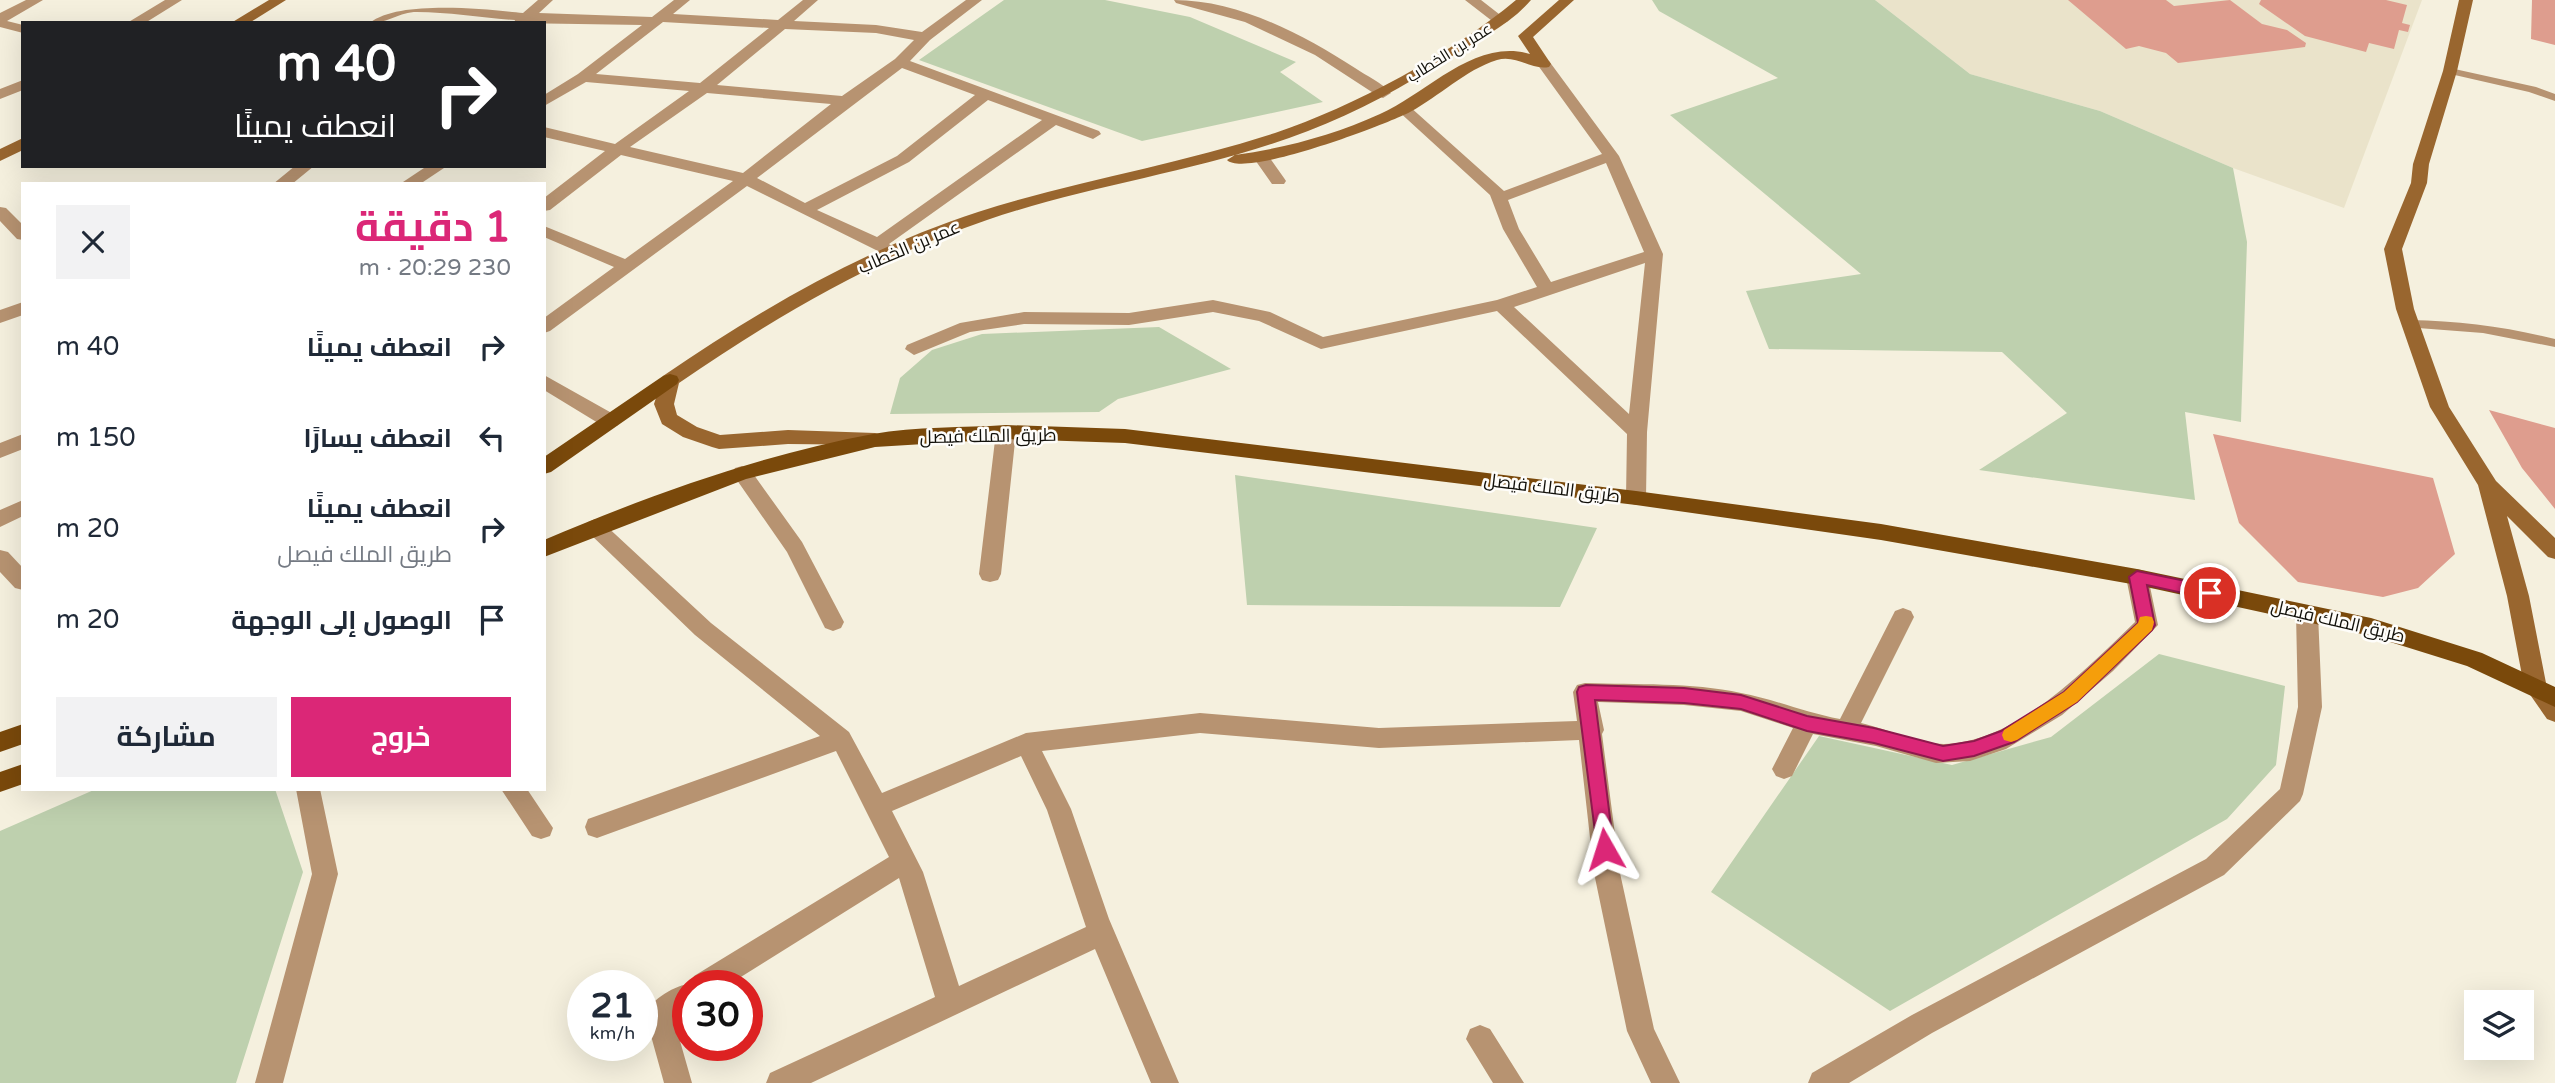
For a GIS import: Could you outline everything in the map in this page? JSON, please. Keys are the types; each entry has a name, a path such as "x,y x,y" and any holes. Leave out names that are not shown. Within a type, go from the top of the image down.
{"main road":[{"path":"546,466 670,380"},
{"name":"طريق الملك فيصل","path":"546,549 595,527 743,473 875,439 1006,432 1125,436 1636,498 1881,533 2137,577 2371,626 2439,646 2535,686 2555,698"},
{"path":"0,742 21,735"},
{"path":"0,782 21,775"}],"street":[{"path":"0,21 36,0"},
{"path":"137,21 174,0"},
{"path":"242,21 279,0"},
{"path":"523,20 546,0"},
{"path":"546,101 583,77 683,0"},
{"path":"546,204 618,149 705,88 811,0"},
{"path":"546,326 746,179 845,101 900,62 925,37 975,0"},
{"path":"1181,0 1250,19 1320,52 1382,93"},
{"path":"1472,0 1500,21"},
{"name":"عمر بن الخطاب","path":"670,380 751,325 884,248 983,217 1281,136 1382,93 1500,21 1524,0"},
{"path":"1567,0 1525,36 1612,156 1654,254 1637,432 1636,498"},
{"path":"2466,0 2449,71 2421,164 2419,183 2393,249 2410,324 2440,407 2488,484 2555,551"},
{"path":"380,21 387,15 414,8 523,20 657,19 784,23 876,29 925,37"},
{"path":"0,21 21,28"},
{"name":"عمر بن الخطاب","path":"1172,167 1261,157 1338,135 1404,109 1469,68 1501,54 1520,55 1544,64"},
{"path":"900,62 1093,134"},
{"path":"583,77 845,101"},
{"path":"0,94 21,85"},
{"path":"546,85 568,87"},
{"path":"805,210 836,191 903,159 986,94"},
{"path":"1404,109 1497,193 1511,229 1547,290"},
{"path":"546,132 746,179 884,248 1053,120"},
{"path":"0,156 21,144"},
{"path":"1499,198 1612,156"},
{"path":"1261,157 1278,181"},
{"path":"284,182 303,168"},
{"path":"411,182 436,168"},
{"path":"0,212 21,233"},
{"path":"546,232 627,265"},
{"path":"914,349 967,327 1024,318 1129,318 1213,306 1264,316 1321,343 1501,305 1654,254"},
{"path":"1501,305 1637,432"},
{"path":"0,317 21,309"},
{"path":"670,380 664,404 669,419 690,432 719,442 788,437 875,439"},
{"path":"549,388 610,421"},
{"path":"990,574 1006,432"},
{"path":"0,451 21,442"},
{"path":"743,473 795,548 833,622"},
{"path":"2488,484 2518,596 2535,686 2555,712"},
{"path":"0,519 21,508"},
{"path":"595,527 703,629 841,739 904,861 951,1005"},
{"path":"0,558 21,580"},
{"path":"1666,1083 1641,1031 1607,873 1586,692 1684,696 1741,702 1807,723 1943,754 1974,749 2008,737 2071,697 2147,625 2137,577"},
{"path":"1822,1083 1922,1024 2216,867 2291,794 2310,707 2307,614"},
{"path":"1846,730 1903,617"},
{"path":"877,806 1026,743 1200,723 1379,738 1592,730"},
{"path":"1784,769 1807,723"},
{"path":"597,827 841,739"},
{"path":"1026,743 1059,809 1102,933 1165,1083"},
{"path":"269,1083 325,874 308,791"},
{"path":"514,791 541,828"},
{"path":"728,970 904,861"},
{"path":"780,1083 1102,933"},
{"path":"672,1006 659,1014 678,1083"},
{"path":"1480,1039 1510,1083"}],"lane":[{"path":"2449,71 2532,89 2555,98"},
{"path":"2410,324 2469,325 2501,329 2555,343"}],"shaded area":[{"path":"1875,0 2422,0 2344,208 2233,168 2100,111 1970,74"}],"green space":[{"path":"1004,0 1105,0 1190,17 1296,62 1280,72 1323,102 1142,141 919,60"},
{"path":"1652,0 1875,0 1970,74 2100,111 2233,168 2247,242 2241,422 2185,412 2195,500 1979,470 2067,413 2002,352 1769,349 1746,291 1861,274 1670,115 1778,78 1659,11"},
{"path":"1159,327 1231,369 1118,399 1099,412 890,414 900,378 932,350 982,334"},
{"path":"1235,475 1597,528 1560,607 1247,605"},
{"path":"2159,654 2285,686 2276,765 2227,819 1890,1011 1711,892 1819,736 1952,765 2051,737"},
{"path":"91,791 276,791 303,872 236,1083 0,1083 0,831"}],"building":[{"path":"2068,0 2166,0 2174,6 2230,0 2262,24 2287,30 2306,43 2305,47 2178,63 2166,53 2139,46 2126,49"},
{"path":"2261,0 2386,0 2407,5 2402,23 2410,25 2408,32 2399,30 2394,49 2369,43 2366,52 2305,36 2259,4"},
{"path":"2532,0 2555,0 2555,45 2531,39"},
{"path":"2489,410 2555,428 2555,509 2522,468"},
{"path":"2213,434 2433,478 2455,554 2418,588 2383,597 2298,582 2239,523"}],"slow traffic":[{"path":"2011,735 2071,697 2147,625 2146,622"}],"route":[{"path":"1605,849 1586,692 1684,696 1741,702 1807,723 1874,736 1943,754 1974,749 2008,737 2071,697 2147,625 2137,577 2210,593"}]}
